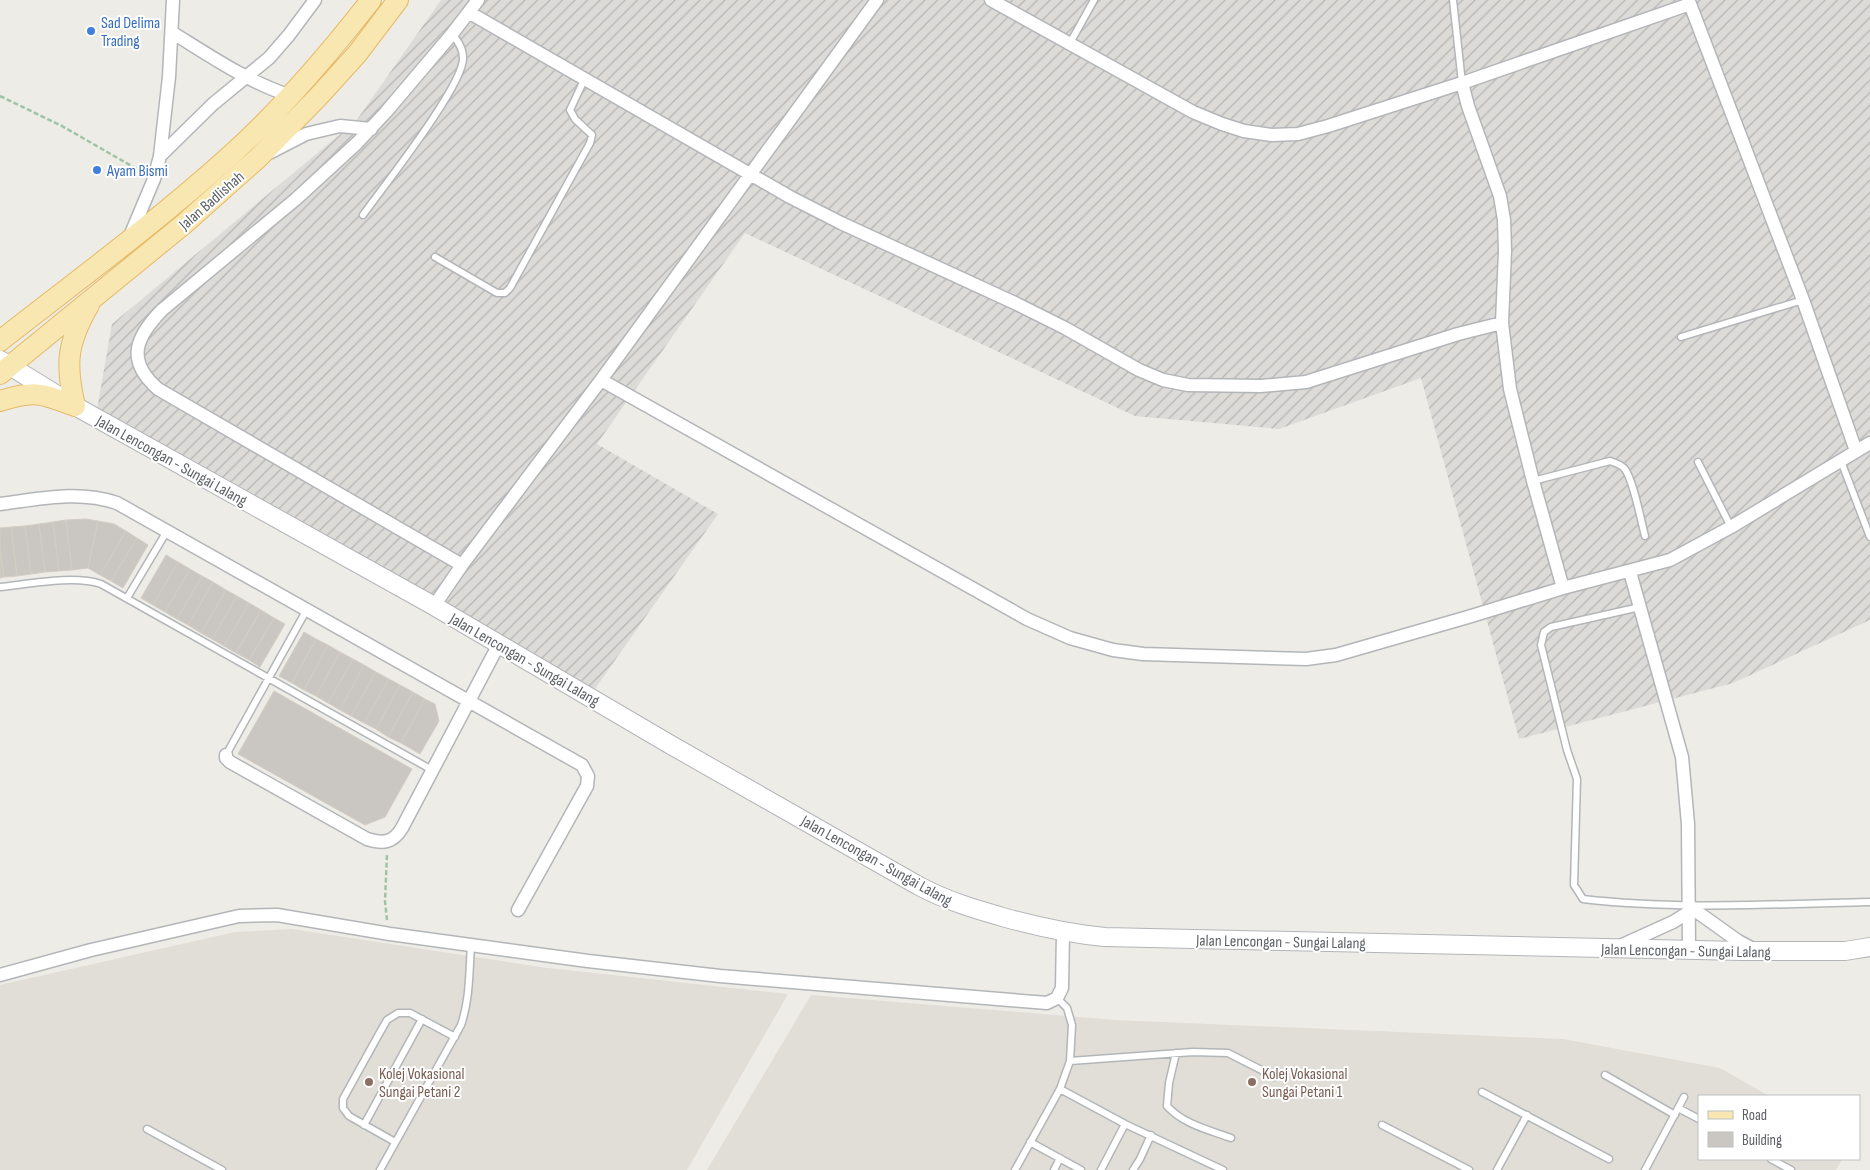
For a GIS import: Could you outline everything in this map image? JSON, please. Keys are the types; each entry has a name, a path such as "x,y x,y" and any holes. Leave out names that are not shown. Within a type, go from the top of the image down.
{"main road":[{"name":"Jalan Badlishah","path":"0,341 128,241 231,155 291,96 329,54 371,0"},
{"name":"Jalan Badlishah","path":"3,367 93,299 184,224 258,158 312,104 350,61 398,0"},
{"path":"75,406 68,377 70,348 80,321 93,299"},
{"path":"0,401 28,393 45,394 75,406"}],"street":[{"path":"128,241 154,179 160,156 173,33 173,0"},
{"path":"160,156 213,104 247,77 279,47 315,0"},
{"path":"462,565 158,389 145,376 137,353 140,338 145,329 162,310 296,199 371,129 470,13 478,0"},
{"path":"434,606 462,565 601,380 877,0"},
{"path":"991,0 1194,112 1222,124 1244,130 1272,134 1298,134 1328,126 1462,83 1694,1 1803,300 1856,452"},
{"path":"470,13 790,197 841,223 1008,300 1065,328 1139,370 1163,380 1188,385 1261,386 1306,382 1458,334 1502,323"},
{"path":"173,33 247,77 268,88 291,96"},
{"path":"1462,83 1468,106 1500,196 1504,220 1505,251 1502,323 1510,389 1563,588"},
{"path":"258,158 306,134 340,126 371,129"},
{"name":"Jalan Lencongan - Sungai Lalang","path":"3,367 434,606 664,741 934,894 966,907 1063,932 1104,937 1758,951 1845,951 1870,947"},
{"path":"601,380 1027,619 1070,638 1113,650 1142,654 1306,659 1336,655 1563,588 1630,572 1670,560 1731,527 1870,443"},
{"path":"0,504 83,495 101,498 117,504 582,765 588,776 587,786 518,910"},
{"path":"1630,572 1682,758 1688,824 1689,950"},
{"path":"226,755 230,762 367,839 388,842 396,837 500,644"},
{"path":"1613,948 1666,926 1689,909"},
{"path":"1689,909 1738,941 1758,951"},
{"path":"0,975 91,950 239,916 277,916 471,946 720,976 1047,1003 1057,998 1062,988 1063,932"}],"lane":[{"path":"1070,43 1094,0"},
{"path":"1453,0 1462,83"},
{"path":"363,215 439,110 458,77 463,58 460,42 452,34"},
{"path":"435,257 497,293 504,293 510,288 590,143 592,135 575,119 570,110 585,78"},
{"path":"1681,337 1803,300"},
{"path":"1533,481 1610,461 1617,463 1624,469 1629,479 1645,536"},
{"path":"1841,461 1870,537"},
{"path":"1698,462 1731,527"},
{"path":"128,598 167,531"},
{"path":"0,587 89,580 101,584 432,770"},
{"path":"1640,607 1551,627 1544,632 1540,645 1567,750 1577,779 1574,885 1583,898 1689,909 1870,902"},
{"path":"226,755 306,611"},
{"path":"380,1170 455,1037 466,1010 471,946"},
{"path":"1015,1170 1060,1089 1070,1062 1072,1025 1067,1008 1057,998"},
{"path":"395,1142 348,1116 343,1108 344,1098 369,1050 387,1020 398,1013 410,1013 455,1037"},
{"path":"364,1125 422,1019"},
{"path":"1070,1062 1176,1053 1228,1053 1275,1077"},
{"path":"1176,1053 1169,1083 1167,1106 1176,1116 1231,1138"},
{"path":"1605,1075 1674,1115"},
{"path":"1060,1089 1125,1124 1223,1170"},
{"path":"1482,1092 1609,1159"},
{"path":"1645,1170 1684,1097"},
{"path":"1678,1108 1698,1118"},
{"path":"1497,1170 1527,1115"},
{"path":"1101,1170 1125,1124"},
{"path":"1382,1125 1469,1170"},
{"path":"147,1129 222,1170"},
{"path":"1133,1170 1150,1135"},
{"path":"1030,1142 1081,1170"},
{"path":"1054,1170 1060,1158"},
{"path":"1773,1160 1791,1170"}],"path":[{"path":"0,96 62,126 154,179"},
{"path":"388,842 385,901 390,934"}],"shaded area":[{"path":"441,0 1870,0 1870,620 1733,683 1519,739 1421,378 1279,429 1135,416 745,233 597,444 718,514 587,700 96,415 112,324 356,121"},
{"name":"Kolej Vokasional Sungai Petani 2","path":"292,929 548,968 788,994 687,1170 0,1170 0,985 235,932"},
{"name":"Kolej Vokasional Sungai Petani 1","path":"811,995 1115,1020 1563,1039 1720,1068 1767,1095 1698,1095 1698,1160 1841,1160 1836,1170 707,1170"}],"building":[{"path":"86,519 98,521 88,568 72,570 66,520"},
{"path":"66,520 72,570 59,571 53,522"},
{"path":"98,521 114,524 126,531 100,575 88,568"},
{"path":"53,522 59,571 45,572 39,524"},
{"path":"39,524 45,572 31,574 25,526"},
{"path":"25,526 31,574 17,576 11,527"},
{"path":"11,527 17,576 4,577 0,549 0,528"},
{"path":"126,531 137,538 111,581 100,575"},
{"path":"137,538 148,545 123,588 111,581"},
{"path":"0,549 4,577 0,578"},
{"path":"166,555 178,562 153,605 141,598"},
{"path":"178,562 190,569 165,612 153,605"},
{"path":"190,569 202,576 177,619 165,612"},
{"path":"202,576 213,582 188,625 177,619"},
{"path":"213,582 226,590 201,633 188,625"},
{"path":"226,590 237,596 212,639 201,633"},
{"path":"237,596 249,603 224,646 212,639"},
{"path":"249,603 261,610 236,653 224,646"},
{"path":"261,610 274,618 249,660 236,653"},
{"path":"274,618 285,624 260,667 249,660"},
{"path":"304,632 316,639 292,683 279,676"},
{"path":"316,639 328,645 304,690 292,683"},
{"path":"328,645 340,652 316,696 304,690"},
{"path":"340,652 353,659 328,703 316,696"},
{"path":"353,659 364,665 340,710 328,703"},
{"path":"364,665 376,672 351,716 340,710"},
{"path":"376,672 389,679 364,723 351,716"},
{"path":"389,679 400,685 376,729 364,723"},
{"path":"400,685 413,692 388,737 376,729"},
{"path":"274,691 412,769 385,817 365,825 238,754"},
{"path":"413,692 425,699 401,743 388,737"},
{"path":"425,699 435,704 439,721 420,754 401,743"}],"place":[{"name":"Sad Delima Trading","path":"91,31"},
{"name":"Ayam Bismi","path":"97,170"},
{"name":"Kolej Vokasional Sungai Petani 2","path":"369,1082"},
{"name":"Kolej Vokasional Sungai Petani 1","path":"1252,1082"}]}
